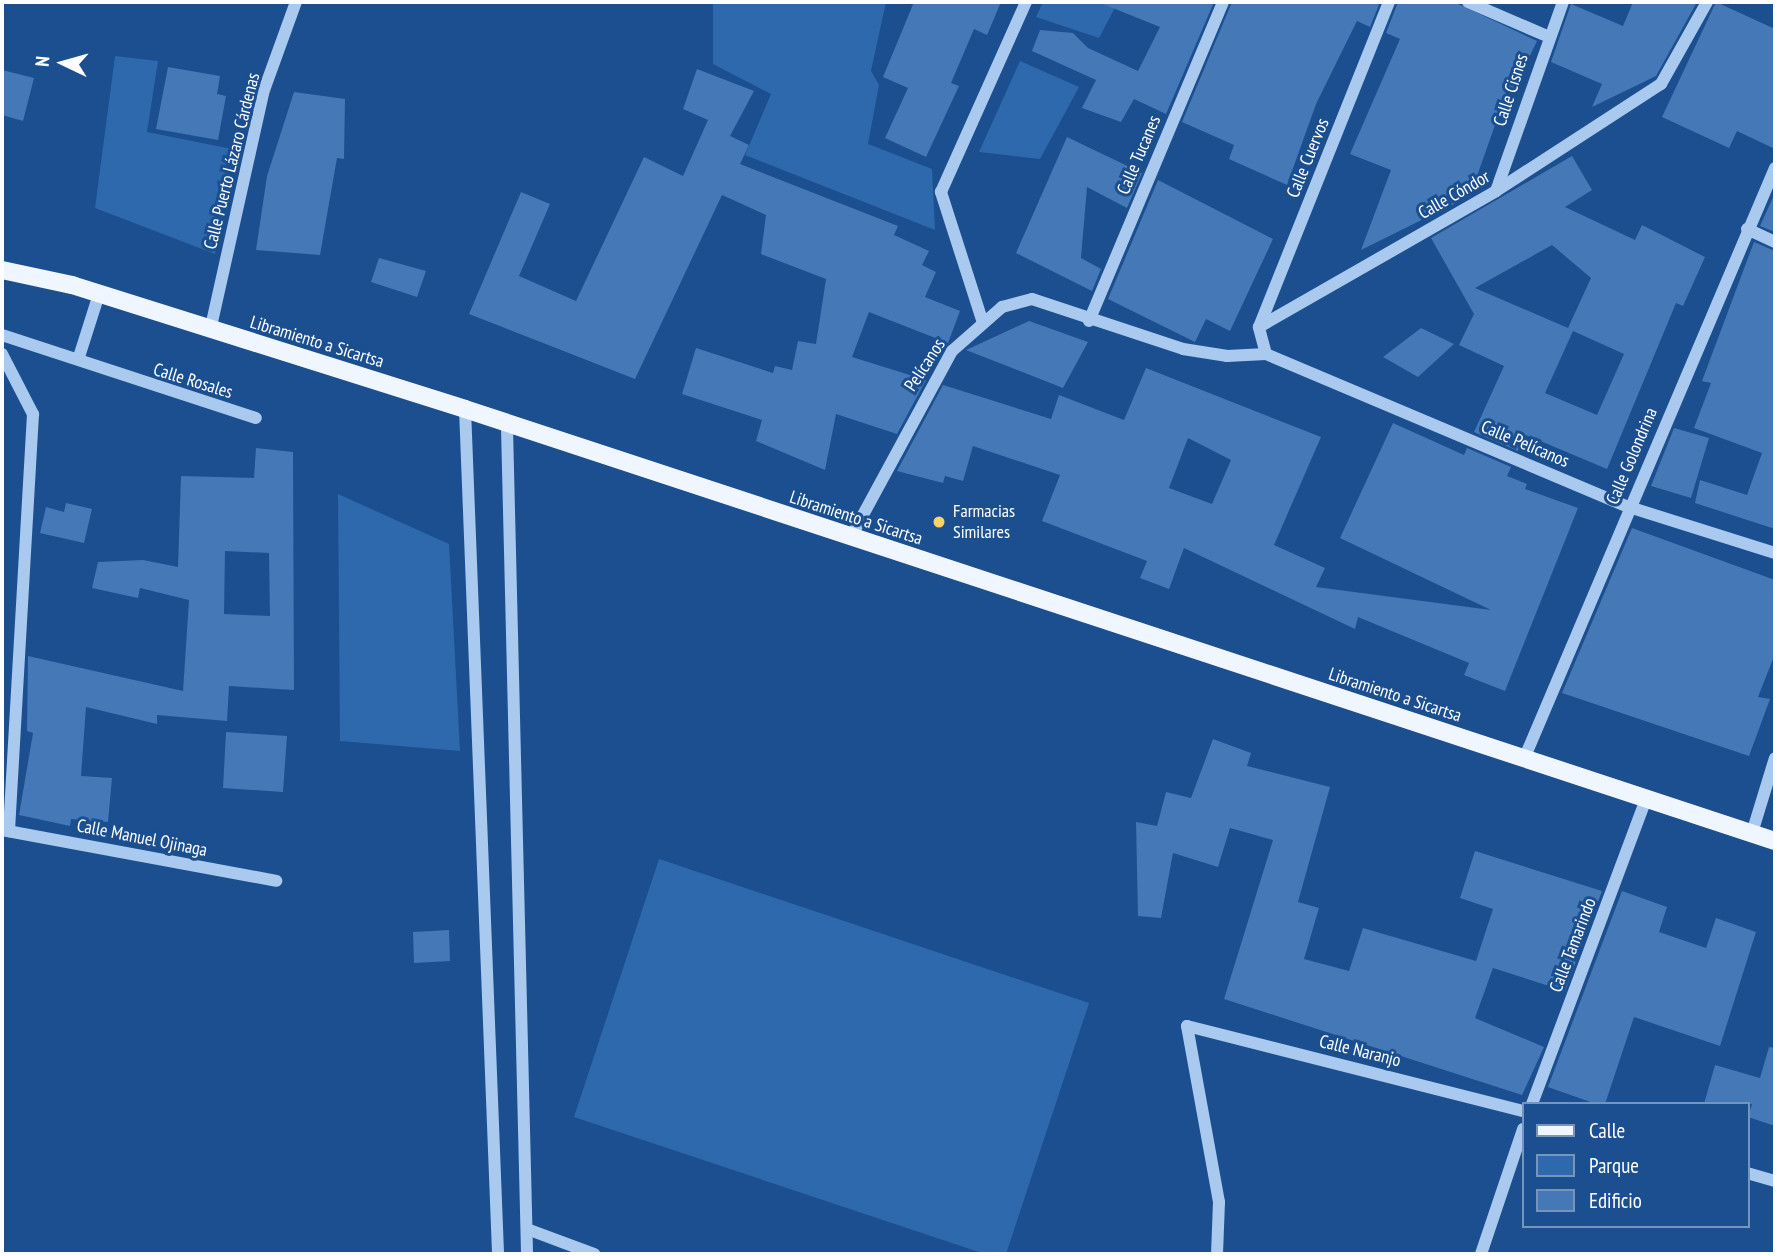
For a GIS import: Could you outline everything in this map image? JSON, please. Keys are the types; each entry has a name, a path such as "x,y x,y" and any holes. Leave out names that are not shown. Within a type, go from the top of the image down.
{"main road":[{"name":"Libramiento a Sicartsa","path":"2,270 99,294 465,410 506,428 851,537 1775,841"}],"street":[{"name":"Calle Puerto Lázaro Cárdenas","path":"210,331 263,93 296,2"},
{"path":"983,323 941,192 1026,2"},
{"name":"Calle Tucanes","path":"1089,321 1223,2"},
{"name":"Calle Cuervos","path":"1259,327 1389,2"},
{"path":"1468,2 1547,36"},
{"name":"Calle Cisnes","path":"1496,191 1547,36 1563,2"},
{"name":"Calle Cóndor","path":"1259,327 1496,191 1661,85 1707,2"},
{"name":"Calle Golondrina","path":"1524,760 1775,168"},
{"path":"1747,229 1775,242"},
{"path":"79,357 99,294"},
{"name":"Pelícanos","path":"851,537 928,390 952,351 1002,307 1032,299 1089,321"},
{"name":"Calle Pelícanos","path":"1089,321 1183,349 1266,354 1629,507 1775,554"},
{"path":"1259,327 1266,354"},
{"name":"Calle Rosales","path":"2,335 79,357 121,376 256,418"},
{"path":"2,354 33,414 6,831"},
{"path":"465,410 498,1254"},
{"path":"506,428 527,1254"},
{"path":"1752,833 1775,758"},
{"name":"Calle Tamarindo","path":"1533,1102 1646,799"},
{"name":"Calle Manuel Ojinaga","path":"6,831 276,881"},
{"name":"Calle Naranjo","path":"1217,1254 1219,1202 1187,1026 1522,1111"},
{"path":"1481,1254 1522,1132"},
{"path":"1749,1174 1775,1181"},
{"path":"527,1229 594,1254"}],"green space":[{"path":"713,2 886,2 871,71 879,85 868,144 932,169 935,230 745,155 771,94 713,64"},
{"path":"1043,2 1118,2 1099,38 1036,17"},
{"path":"115,56 158,61 147,132 232,149 215,254 95,208"},
{"path":"1020,61 1079,87 1040,159 979,152"},
{"path":"338,494 449,544 460,751 340,741"},
{"path":"659,859 1089,1003 1006,1254 985,1254 574,1117"}],"building":[{"path":"914,2 1001,2 987,35 974,29 951,83 959,86 926,157 885,138 908,88 883,77"},
{"path":"1098,2 1214,2 1166,114 1134,99 1121,122 1082,108 1096,80 1032,51 1040,30 1073,33 1088,48 1138,71 1160,27"},
{"path":"1232,2 1380,2 1370,27 1357,21 1316,104 1287,185 1229,159 1234,145 1182,122"},
{"path":"1398,2 1454,2 1537,41 1512,93 1507,91 1470,196 1361,250 1391,170 1350,154 1400,39 1386,33"},
{"path":"1633,2 1697,2 1656,76 1592,107 1602,84 1551,62 1571,4 1623,26"},
{"path":"1716,2 1775,29 1775,149 1737,131 1729,148 1662,117"},
{"path":"168,67 220,76 217,94 226,96 218,140 156,129"},
{"path":"697,69 754,91 730,136 749,145 740,164 898,226 894,235 929,251 922,265 936,272 925,297 960,311 948,343 869,312 852,357 926,380 897,434 836,414 825,470 756,441 762,420 682,394 696,348 773,373 775,366 792,370 798,341 816,344 826,279 761,254 766,215 722,195 635,379 469,314 521,192 550,204 519,276 576,301 644,157 683,176 708,120 683,109"},
{"path":"2,70 34,78 23,121 2,115"},
{"path":"294,92 345,99 344,159 337,158 320,255 256,250 267,176"},
{"path":"1067,137 1142,173 1127,208 1087,187 1081,258 1101,269 1092,291 1016,253"},
{"path":"1572,156 1592,190 1565,207 1635,240 1642,225 1705,257 1683,306 1676,303 1607,469 1526,435 1518,451 1474,432 1504,366 1459,345 1474,314 1431,238","holes":["1552,245 1591,278 1568,328 1475,288","1573,331 1624,354 1597,415 1545,393"]},
{"path":"1158,180 1273,239 1230,331 1206,319 1195,342 1108,299"},
{"path":"1775,193 1775,232 1760,226"},
{"path":"1754,242 1775,251 1775,529 1695,503 1700,480 1747,495 1762,453 1694,428 1711,383 1702,381"},
{"path":"379,258 426,271 417,297 371,282"},
{"path":"1029,321 1088,342 1063,388 966,350"},
{"path":"1421,328 1454,344 1418,377 1383,357"},
{"path":"1146,368 1321,437 1274,545 1325,568 1316,587 1491,610 1340,538 1393,423 1464,455 1467,448 1511,467 1507,476 1527,484 1525,489 1578,508 1505,691 1464,675 1469,663 1358,617 1355,629 1184,548 1169,589 1140,578 1147,561 1042,521 1060,475 973,446 963,481 945,476 943,483 897,471 943,385 1051,419 1059,395 1124,420","holes":["1188,438 1231,460 1212,504 1169,488"]},
{"path":"1674,428 1709,438 1691,498 1651,486"},
{"path":"256,448 293,452 294,690 229,686 227,721 157,715 157,724 86,707 81,776 112,778 108,822 71,819 70,826 19,815 33,733 27,731 28,656 183,691 189,600 140,588 138,598 92,588 98,562 143,560 178,567 181,476 254,478","holes":["225,551 269,553 270,616 224,614"]},
{"path":"66,503 92,509 84,543 40,533 46,507 64,512"},
{"path":"1632,528 1775,580 1775,654 1758,697 1770,699 1749,756 1562,693"},
{"path":"226,732 287,736 283,792 223,788"},
{"path":"1213,739 1251,753 1247,766 1330,787 1298,902 1319,908 1304,959 1349,971 1363,928 1476,961 1493,909 1460,898 1475,851 1602,891 1565,991 1493,968 1475,1018 1544,1047 1522,1095 1224,999 1273,840 1230,828 1218,867 1173,853 1161,918 1138,916 1136,822 1157,826 1166,792 1191,798"},
{"path":"1622,891 1667,907 1659,932 1706,948 1716,918 1756,932 1720,1046 1634,1017 1606,1102 1590,1102 1548,1087"},
{"path":"449,930 450,961 414,963 413,932"},
{"path":"1769,1047 1775,1048 1775,1126 1749,1117 1752,1104 1749,1102 1705,1102 1715,1065 1760,1078"}],"place":[{"name":"Farmacias Similares","path":"939,522"}]}
